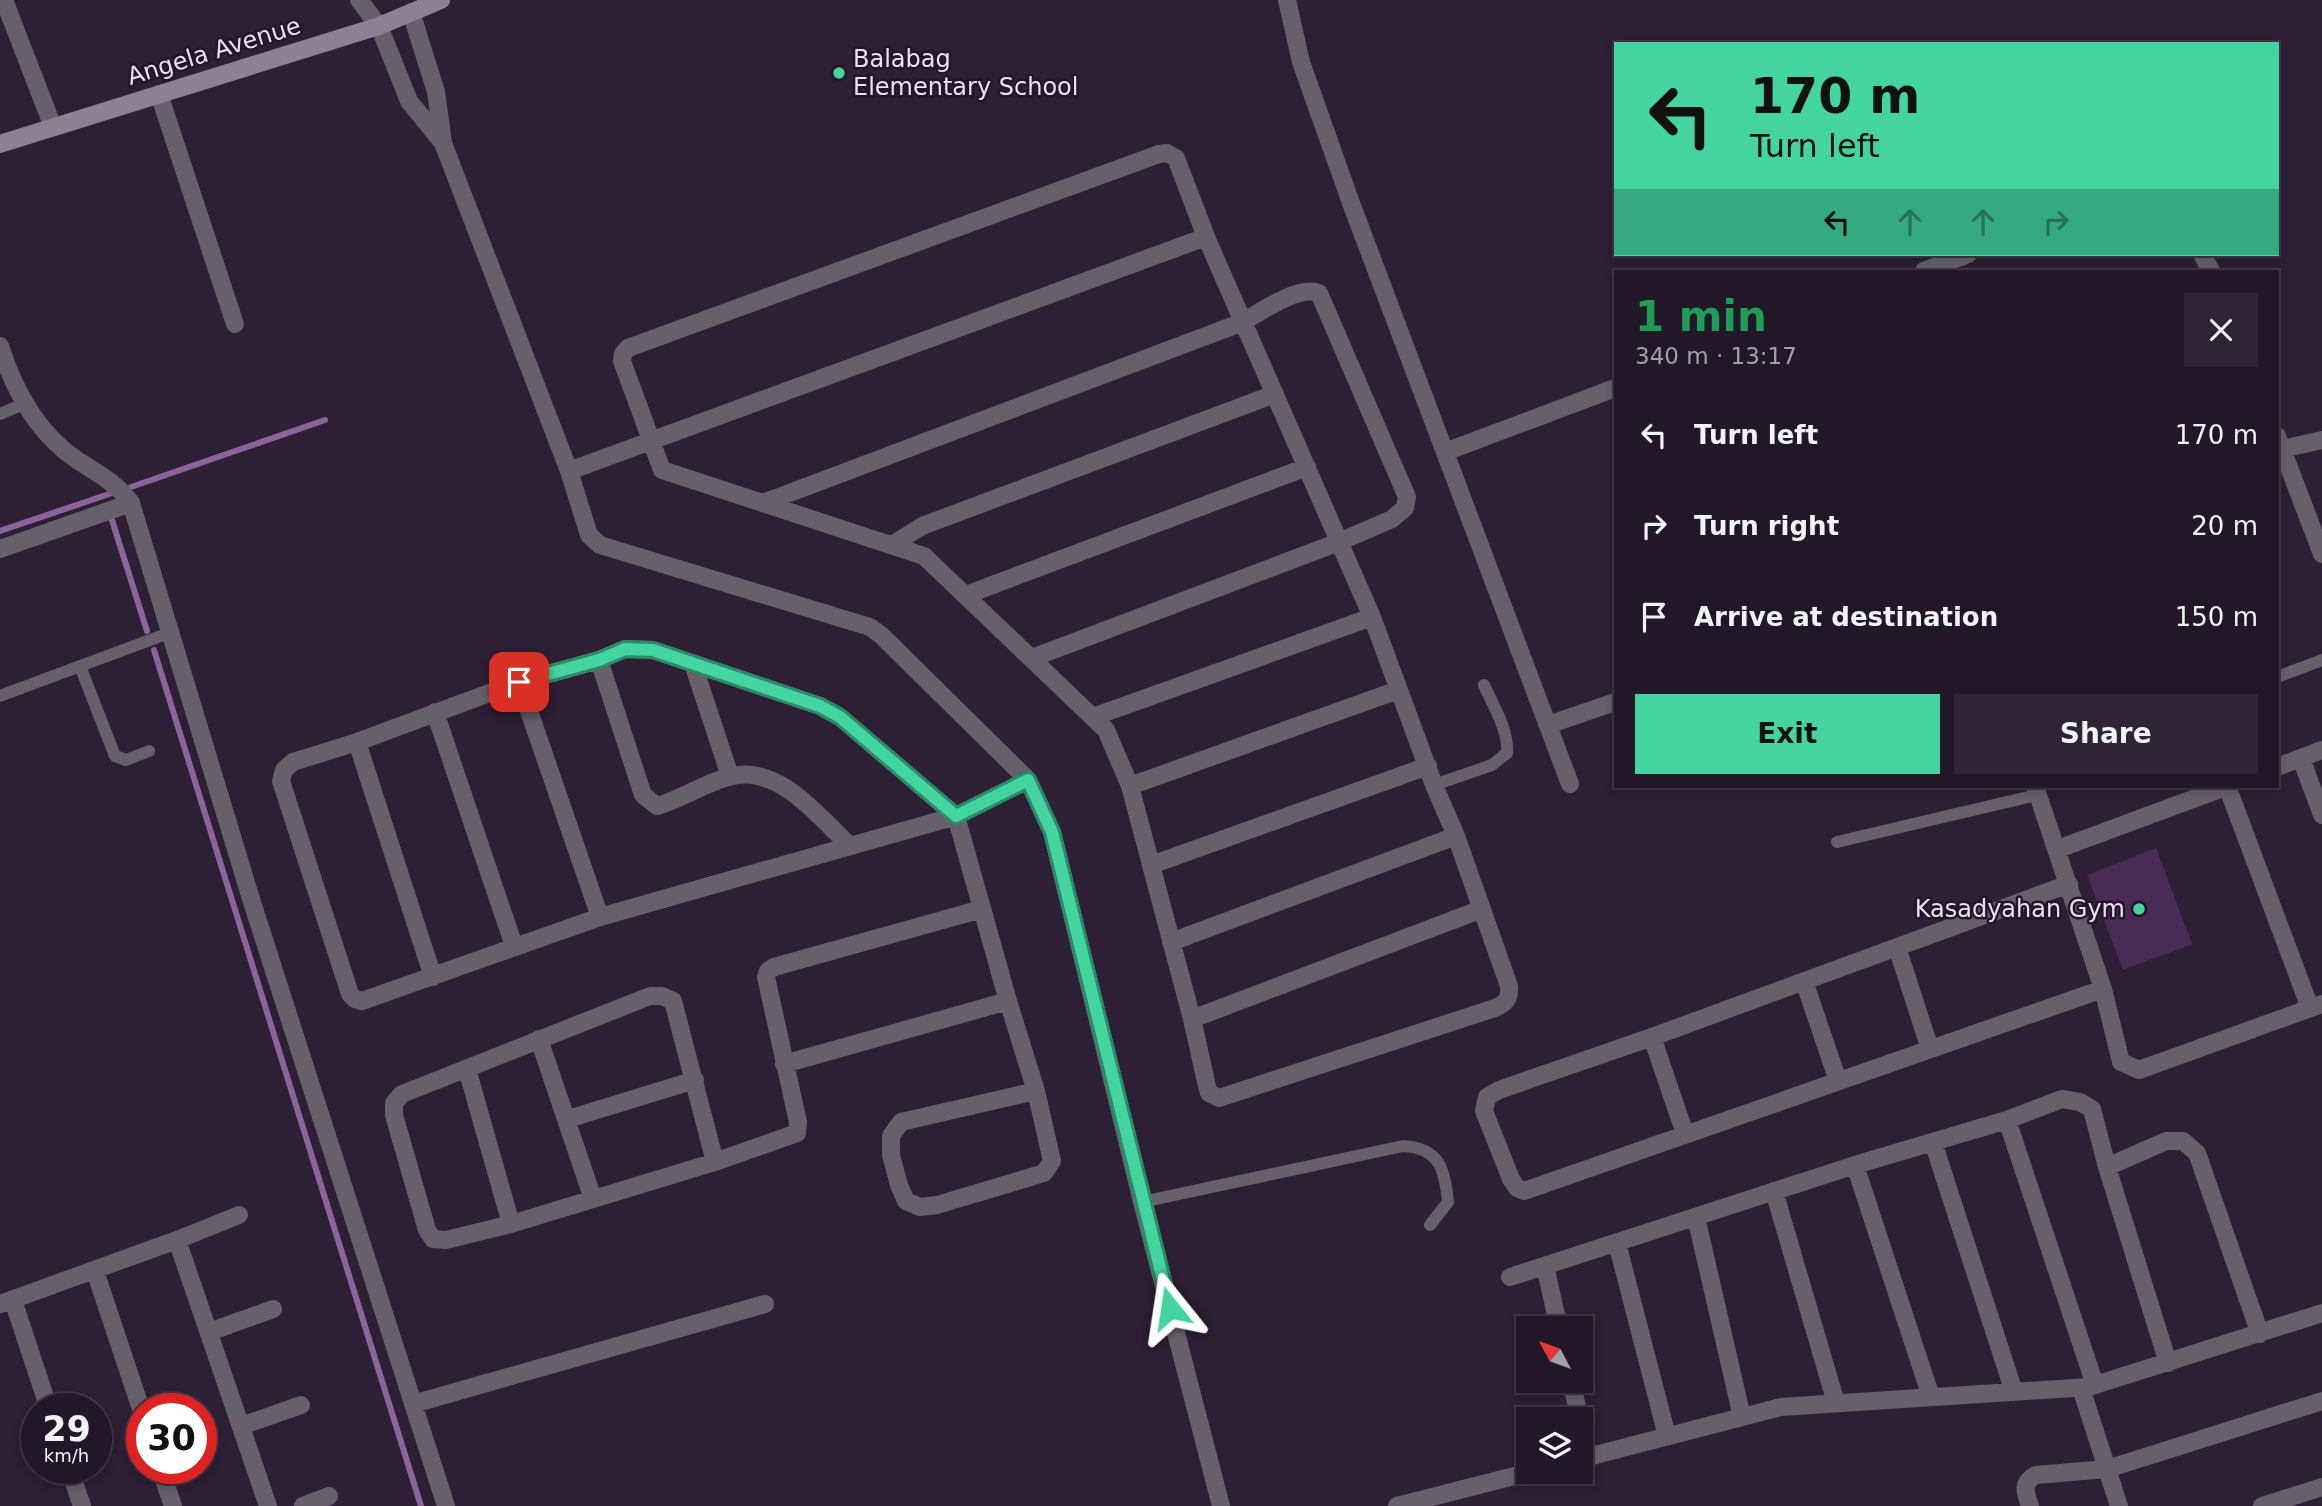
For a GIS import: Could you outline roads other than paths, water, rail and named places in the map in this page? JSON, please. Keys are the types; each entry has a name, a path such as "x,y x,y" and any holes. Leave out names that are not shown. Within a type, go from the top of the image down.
{"main road":[{"name":"Angela Avenue","path":"0,144 379,26 441,0"}],"street":[{"path":"4,0 52,127"},
{"path":"359,0 379,26 409,101 443,143"},
{"path":"1287,0 1301,62 1351,203 1570,784"},
{"path":"411,12 436,92 443,143 569,471 589,535 600,545 870,627 1028,780 1052,832 1142,1202 1221,1506"},
{"path":"159,94 235,324"},
{"path":"1167,153 1176,158 1206,237 1372,617 1434,785 1456,836 1509,986 1510,997 1505,1004 1494,1008 1219,1098 1209,1093 1206,1086 1192,1019 1130,786 1106,730 924,556 662,470 622,361 628,348 1159,154 1167,153"},
{"path":"569,471 1206,237"},
{"path":"1927,270 1963,256"},
{"path":"763,503 1243,322 1279,302 1313,291 1318,293 1407,497 1405,508 1392,519 1339,542 1032,658"},
{"path":"0,346 9,375 26,404 57,444 112,483 131,503 256,912 446,1506"},
{"path":"1445,452 1614,388"},
{"path":"892,545 922,526 1275,394"},
{"path":"2322,440 2279,443 2322,554"},
{"path":"965,595 1307,467"},
{"path":"0,549 131,503"},
{"path":"1093,717 1372,617"},
{"path":"1028,780 956,816 600,917 362,1001 350,994 281,781 284,770 293,762 357,742 519,682 599,660 625,649 653,650 820,706 840,717 956,816 1036,1091 1052,1161 1044,1173 937,1205 920,1208 906,1201 891,1154 891,1136 901,1122 1036,1091"},
{"path":"599,660 646,800 657,806 730,776 762,777 783,786 849,845"},
{"path":"693,664 730,776"},
{"path":"519,682 600,917"},
{"path":"1130,786 1398,690"},
{"path":"1548,725 1614,702"},
{"path":"435,712 514,946"},
{"path":"357,742 433,978"},
{"path":"2279,767 2322,750"},
{"path":"2301,758 2322,815"},
{"path":"1151,865 1428,766"},
{"path":"2058,849 2223,788"},
{"path":"2036,790 2103,989 2121,1062 2139,1070 2316,1006 2229,788"},
{"path":"1171,942 1456,836"},
{"path":"2069,884 1652,1037 1499,1090 1487,1097 1484,1111 1511,1179 1517,1188 1524,1191 2103,989"},
{"path":"715,1162 673,1001 662,996 650,996 539,1039 402,1094 394,1103 394,1115 427,1230 433,1238 446,1240 511,1224 715,1162 797,1133 797,1122 766,976 768,971 774,967 982,909"},
{"path":"1192,1019 1482,909"},
{"path":"1897,947 1930,1049"},
{"path":"1804,981 1838,1081"},
{"path":"784,1064 1008,1001"},
{"path":"1652,1037 1685,1134"},
{"path":"539,1039 593,1199"},
{"path":"467,1069 511,1224"},
{"path":"568,1119 695,1080"},
{"path":"1510,1278 1855,1165 2007,1120 2062,1099 2080,1102 2092,1109 2107,1167 2168,1363"},
{"path":"2007,1120 2088,1387 2107,1469 2119,1506"},
{"path":"2107,1167 2166,1141 2183,1141 2197,1153 2260,1334"},
{"path":"1933,1142 2014,1392"},
{"path":"1855,1165 1931,1397"},
{"path":"1774,1191 1836,1403"},
{"path":"43,1393 6,1302 95,1271 239,1214"},
{"path":"1696,1217 1742,1417"},
{"path":"177,1240 268,1506"},
{"path":"1617,1243 1667,1436"},
{"path":"1545,1266 1556,1316"},
{"path":"95,1271 136,1393"},
{"path":"413,1404 765,1304"},
{"path":"209,1332 273,1309"},
{"path":"1593,1455 1781,1407 2088,1387 2322,1313"},
{"path":"2030,1506 2024,1489 2028,1479 2036,1475 2107,1469 2322,1401"},
{"path":"241,1426 302,1405"},
{"path":"1397,1506 1516,1476"},
{"path":"74,1484 82,1506"},
{"path":"165,1484 173,1506"},
{"path":"2262,1506 2322,1487"},
{"path":"303,1506 329,1496"}],"lane":[{"path":"0,414 26,404"},
{"path":"0,696 169,633"},
{"path":"2279,676 2322,660"},
{"path":"80,666 115,756 126,760 149,751"},
{"path":"1434,785 1492,765 1507,753 1508,744 1485,685"},
{"path":"1836,842 2036,790"},
{"path":"1142,1202 1403,1146 1420,1147 1435,1158 1446,1176 1448,1202 1430,1225"}],"waterway":[{"path":"131,487 325,420"},
{"path":"0,531 115,492"},
{"path":"111,517 147,631"},
{"path":"154,650 421,1506"}],"place":[{"name":"Balabag Elementary School","path":"839,73"},
{"name":"Kasadyahan Gym","path":"2139,909"}]}
